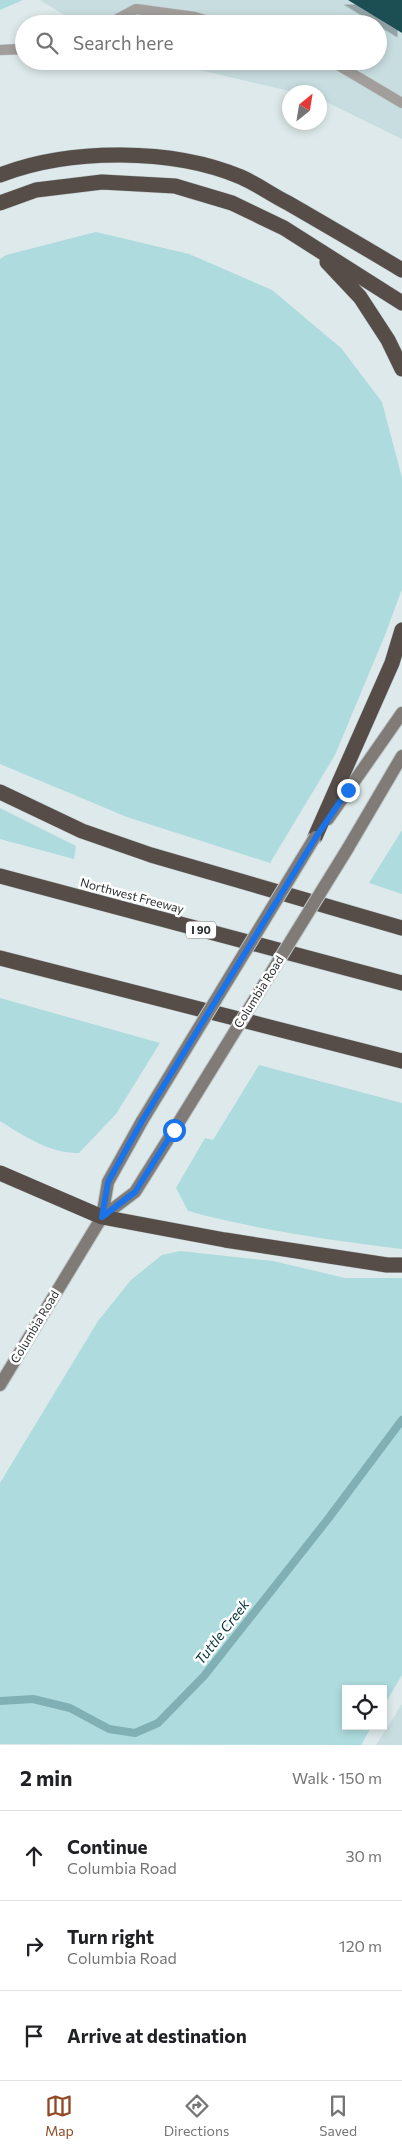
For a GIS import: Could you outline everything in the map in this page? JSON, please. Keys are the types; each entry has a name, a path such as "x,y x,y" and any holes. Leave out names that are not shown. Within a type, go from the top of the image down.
{"highway":[{"path":"0,175 20,167 96,154 181,160 241,178 350,238 402,270"},
{"path":"0,203 36,190 102,182 175,186 232,203 284,228 402,303"},
{"path":"308,243 360,297 388,340 402,369"},
{"path":"316,837 392,663 402,630"},
{"path":"0,792 82,831 151,856 402,928"},
{"name":"Northwest Freeway","path":"0,876 402,983"},
{"path":"0,958 402,1061"},
{"path":"0,1173 102,1217 224,1240 387,1265 402,1265"}],"main road":[{"name":"Columbia Road","path":"0,1385 102,1217 108,1182 142,1121 316,837 402,713"},
{"name":"Columbia Road","path":"102,1217 135,1192 348,848 402,756"}],"lane":[{"path":"121,15 135,5 185,15"},
{"path":"0,50 15,49"},
{"path":"346,70 402,104"}],"shaded area":[{"path":"0,0 23,0 0,10"},
{"path":"40,0 402,0 402,139 327,102 327,85 282,85 282,89 200,70 387,70 387,15 64,15"},
{"path":"96,232 189,254 272,290 341,348 382,402 402,478 402,589 335,755 270,863 127,817 0,764 0,259 6,255"},
{"path":"0,808 76,846 74,859 0,839"},
{"path":"402,830 402,894 369,883"},
{"path":"0,998 160,1043 116,1114 79,1153 58,1151 38,1143 0,1121"},
{"path":"259,1065 402,1103 402,1249 267,1229 188,1211 176,1188 205,1138 213,1140"},
{"path":"180,1251 273,1261 345,1278 402,1278 402,1675 387,1700 387,1685 342,1685 342,1730 370,1730 361,1745 0,1744 0,1483 98,1321 131,1280 162,1255"},
{"path":"402,1704 402,1745 376,1745"}],"building":[{"path":"348,0 402,0 402,33 387,24 387,15 373,15"}],"waterway":[{"name":"Tuttle Creek","path":"0,1701 33,1699 70,1708 109,1729 135,1733 158,1723 204,1676 328,1519 402,1420"}],"route":[{"path":"174,1130 135,1192 102,1217 108,1182 142,1121 316,837 348,790"}]}
